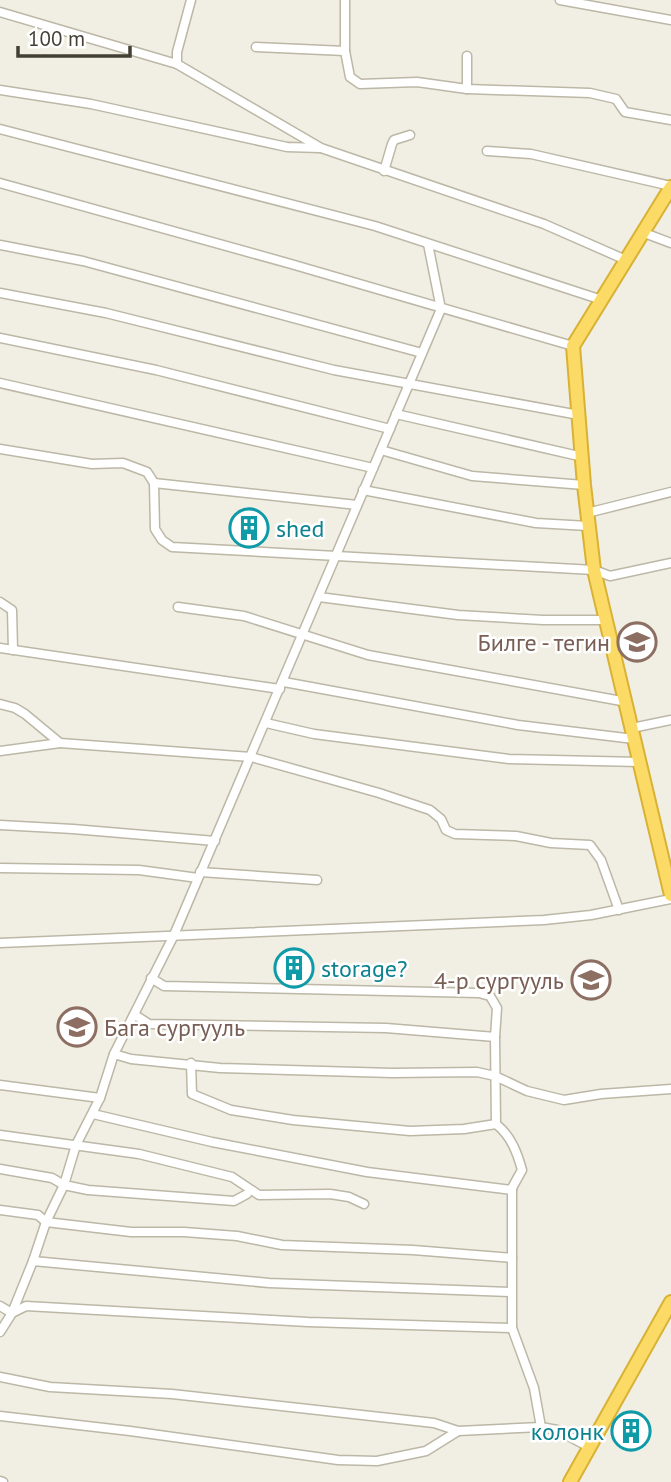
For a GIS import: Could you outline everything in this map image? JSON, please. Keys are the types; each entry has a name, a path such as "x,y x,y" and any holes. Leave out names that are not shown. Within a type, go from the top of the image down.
{"highway":[{"path":"671,186 573,346 594,570 671,896"},
{"path":"570,1482 671,1302"}],"street":[{"path":"177,64 177,52 191,0"},
{"path":"345,0 345,51 350,77 360,83 417,82 467,89 590,93 615,99 625,112 671,120"},
{"path":"560,0 671,20"},
{"path":"0,12 177,64 321,148 544,224 626,260"},
{"path":"256,47 345,51"},
{"path":"467,56 467,89"},
{"path":"0,90 91,104 287,147 321,148"},
{"path":"0,129 375,226 602,300"},
{"path":"384,171 392,144 410,135"},
{"path":"487,151 531,154 671,186"},
{"path":"0,183 573,346"},
{"path":"647,234 671,243"},
{"path":"0,1332 12,1312 46,1222 64,1185 76,1145 100,1098 114,1054 174,935 441,309 428,244"},
{"path":"0,245 83,261 422,353"},
{"path":"0,293 106,313 334,370 579,415"},
{"path":"0,338 156,370 390,429"},
{"path":"0,383 373,468"},
{"path":"396,414 583,457"},
{"path":"0,449 92,464 122,463 147,472 154,482 155,528 162,540 172,547 594,570 610,576 671,563"},
{"path":"381,450 472,475 584,485"},
{"path":"154,482 356,505"},
{"path":"363,490 536,523 588,520 671,492"},
{"path":"319,597 458,615 543,620 606,620"},
{"path":"0,602 12,610 13,650"},
{"path":"178,607 244,616 368,655 627,702"},
{"path":"0,648 282,685 518,725 633,733 671,720"},
{"path":"0,704 25,714 60,743"},
{"path":"266,723 314,734 509,759 640,762"},
{"path":"0,751 60,743 251,757 430,810 441,819 446,830 455,834 516,836 551,843 590,845 601,860 619,909"},
{"path":"0,825 215,841"},
{"path":"0,868 138,870 317,880"},
{"path":"0,943 544,919 619,909 671,896"},
{"path":"152,978 164,986 480,993 490,996 497,1009 496,1124 516,1149 522,1170 512,1190 512,1328 534,1388 541,1427"},
{"path":"135,1015 149,1024 386,1028 495,1037"},
{"path":"114,1054 131,1059 220,1068 392,1073 477,1072 495,1076 527,1091 564,1100 601,1094 671,1089"},
{"path":"191,1063 192,1094 232,1110 293,1120 411,1132 496,1124"},
{"path":"0,1085 100,1098"},
{"path":"93,1114 212,1142 367,1172 512,1190"},
{"path":"0,1135 139,1154 232,1177 259,1195 330,1194 364,1204"},
{"path":"0,1170 52,1178 64,1185 148,1196 234,1201 247,1194"},
{"path":"0,1210 38,1214 46,1222 131,1232 184,1232 237,1236 282,1245 413,1250 512,1258"},
{"path":"33,1261 269,1283 510,1292"},
{"path":"0,1306 12,1312 26,1306 308,1322 512,1328"},
{"path":"0,1377 50,1387 172,1394 434,1423 458,1431 541,1427 557,1430 589,1447"},
{"path":"0,1416 338,1460 377,1461 426,1451 458,1431"}],"place":[{"name":"shed","path":"249,528"},
{"name":"Билге - тегин","path":"637,642"},
{"name":"storage?","path":"294,968"},
{"name":"4-р сургууль","path":"591,980"},
{"name":"Бага сургууль","path":"77,1027"},
{"name":"колонк","path":"631,1431"}]}
